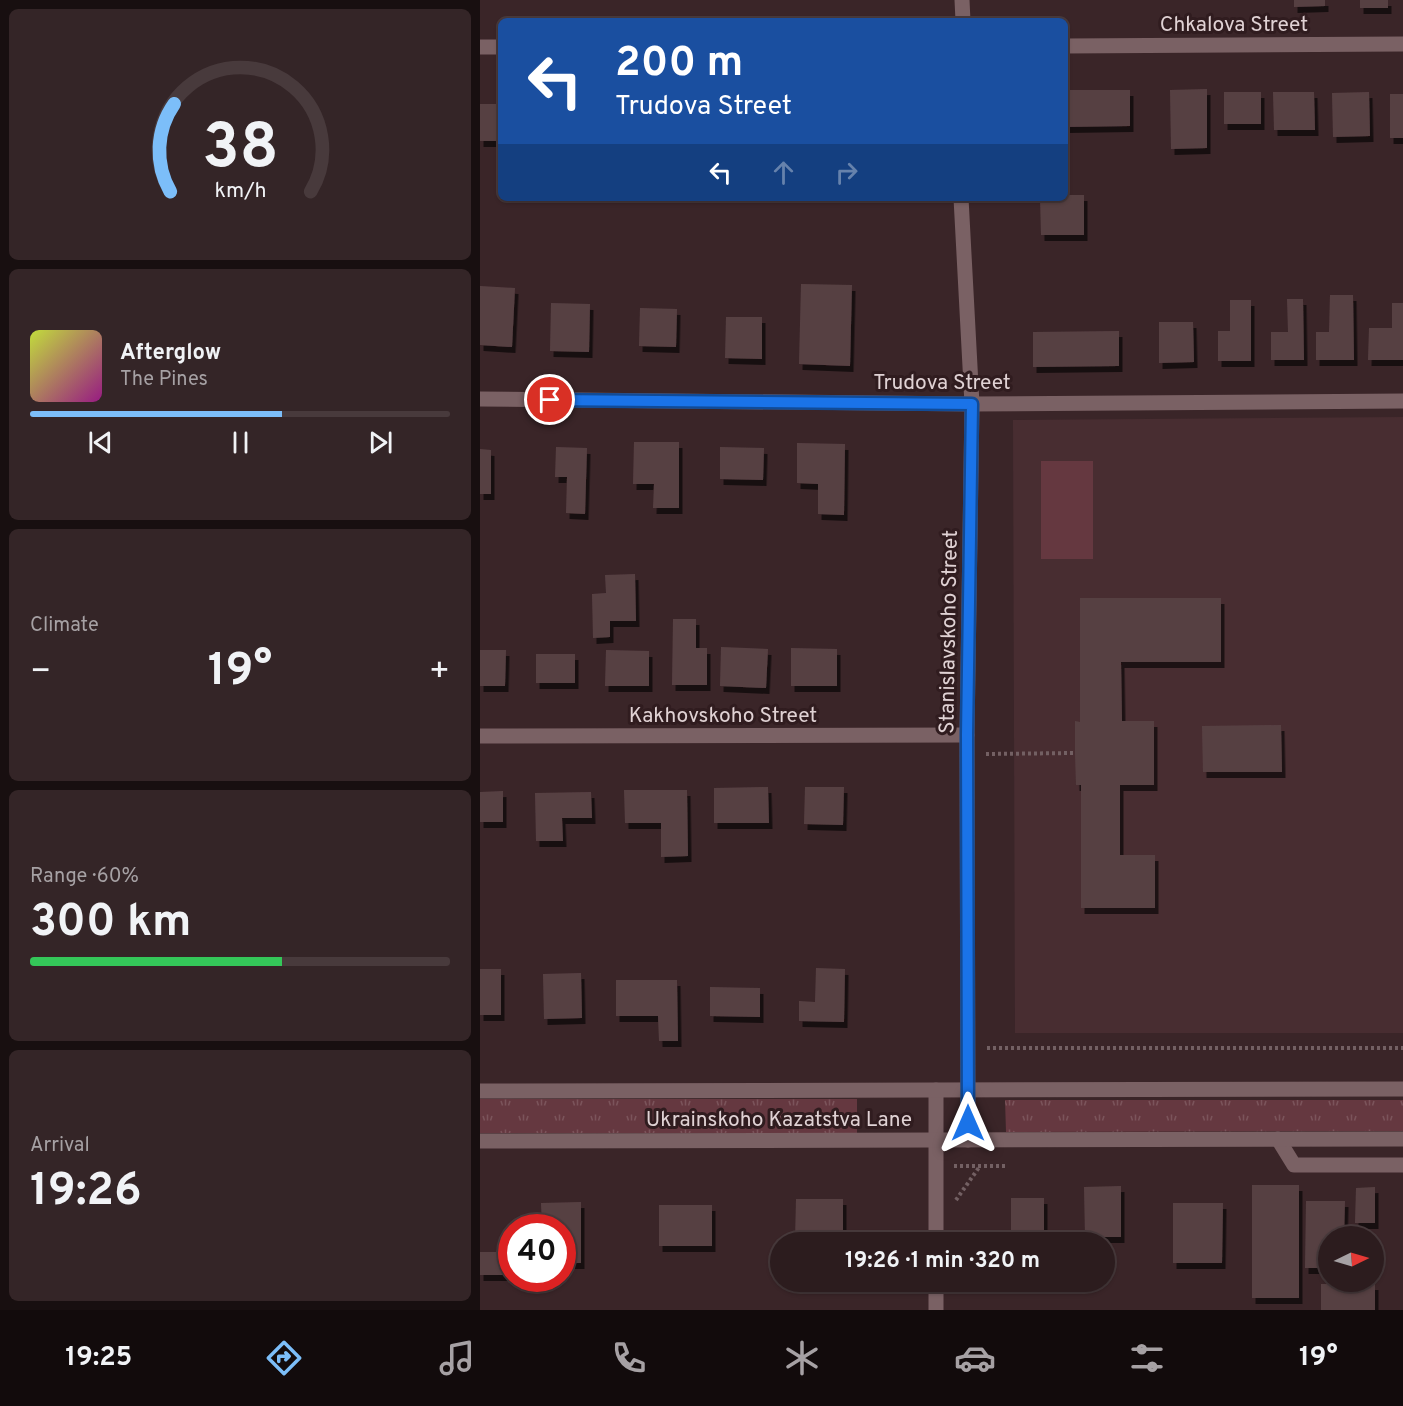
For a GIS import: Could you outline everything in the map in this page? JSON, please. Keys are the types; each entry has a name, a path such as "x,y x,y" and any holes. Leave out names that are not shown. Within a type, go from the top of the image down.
{"street":[{"path":"962,0 963,18"},
{"name":"Chkalova Street","path":"1068,46 1403,45"},
{"path":"480,46 498,46"},
{"name":"Stanislavskoho Street","path":"961,201 972,404 967,735 968,1140"},
{"name":"Trudova Street","path":"480,399 972,404 1403,401"},
{"name":"Kakhovskoho Street","path":"480,736 967,735"},
{"name":"Ukrainskoho Kazatstva Lane","path":"480,1091 1403,1089"},
{"path":"936,1090 936,1232"},
{"path":"1278,1139 1294,1165 1403,1165"},
{"name":"Ukrainskoho Kazatstva Lane","path":"480,1141 1403,1139"},
{"path":"936,1292 936,1310"}],"path":[{"path":"967,754 1075,753"},
{"path":"1008,1048 1403,1048"},
{"path":"936,1166 1008,1166"}],"shaded area":[{"path":"1403,417 1403,1033 1015,1033 1013,420"}],"green space":[{"path":"1041,461 1093,461 1093,559 1041,559"},
{"path":"480,1099 857,1099 857,1133 480,1133"},
{"path":"1005,1100 1403,1100 1403,1131 1006,1132"}],"building":[{"path":"1294,0 1325,0 1325,6 1294,7"},
{"path":"1360,0 1388,0 1388,8 1360,8"},
{"path":"1207,89 1207,148 1171,149 1170,90"},
{"path":"1068,90 1130,90 1130,126 1068,127"},
{"path":"1224,92 1261,92 1261,124 1224,124"},
{"path":"1273,92 1314,92 1315,130 1274,130"},
{"path":"1369,92 1370,136 1333,137 1332,93"},
{"path":"1390,94 1403,94 1403,138 1390,138"},
{"path":"480,104 498,104 498,141 480,141"},
{"path":"1068,195 1084,195 1084,235 1041,235 1040,201 1068,201"},
{"path":"801,284 852,285 850,366 799,364"},
{"path":"480,286 515,288 512,347 480,345"},
{"path":"1330,295 1353,295 1354,360 1316,360 1316,332 1329,332"},
{"path":"1287,299 1303,299 1304,360 1271,360 1271,332 1288,332"},
{"path":"1230,300 1251,300 1251,361 1218,361 1218,331 1230,331"},
{"path":"551,303 590,304 589,352 550,351"},
{"path":"1392,303 1403,303 1403,360 1368,360 1369,328 1392,328"},
{"path":"640,308 677,309 676,347 639,346"},
{"path":"726,317 762,317 762,359 725,358"},
{"path":"1159,322 1193,322 1194,362 1159,363"},
{"path":"1119,331 1119,366 1033,367 1033,332"},
{"path":"634,442 679,442 679,508 653,508 654,484 633,484"},
{"path":"797,443 845,444 844,515 818,514 818,484 797,483"},
{"path":"556,447 587,448 585,514 566,513 567,477 555,477"},
{"path":"720,447 764,448 763,480 720,479"},
{"path":"480,449 491,450 491,494 480,494"},
{"path":"635,574 636,621 610,621 610,637 593,638 592,594 606,593 605,575"},
{"path":"1080,598 1221,598 1221,662 1121,662 1122,721 1154,721 1154,785 1120,785 1120,855 1155,855 1155,908 1081,908 1081,785 1076,785 1075,753 1075,721 1080,722"},
{"path":"673,619 696,619 696,648 707,648 707,685 672,685"},
{"path":"721,647 768,649 766,688 720,686"},
{"path":"791,648 837,649 837,686 791,686"},
{"path":"480,650 506,650 505,686 480,686"},
{"path":"606,650 649,651 649,686 605,686"},
{"path":"536,654 575,654 575,683 536,683"},
{"path":"1281,725 1282,772 1203,772 1202,726"},
{"path":"768,787 769,823 714,823 714,788"},
{"path":"805,787 844,787 843,825 804,824"},
{"path":"624,790 687,790 688,856 661,857 661,823 625,823"},
{"path":"503,791 503,822 480,822 480,792"},
{"path":"591,792 592,818 562,818 563,841 536,841 535,793"},
{"path":"816,968 845,969 844,1022 799,1021 799,1001 815,1002"},
{"path":"480,969 501,969 501,1015 480,1015"},
{"path":"581,973 582,1018 544,1019 543,974"},
{"path":"616,980 677,980 678,1041 659,1041 658,1016 616,1016"},
{"path":"710,987 760,988 760,1017 710,1016"},
{"path":"1252,1185 1299,1185 1299,1298 1252,1298"},
{"path":"1121,1186 1121,1237 1115,1237 1115,1232 1085,1232 1084,1187"},
{"path":"1375,1187 1375,1223 1355,1223 1356,1188"},
{"path":"1011,1198 1044,1198 1044,1232 1011,1232"},
{"path":"796,1199 843,1199 843,1232 795,1232"},
{"path":"1306,1201 1345,1201 1344,1226 1318,1226 1318,1268 1305,1268"},
{"path":"581,1202 581,1263 576,1263 576,1214 541,1214 541,1203"},
{"path":"1173,1203 1223,1203 1222,1263 1173,1263"},
{"path":"659,1205 712,1205 712,1246 659,1246"},
{"path":"480,1252 498,1252 498,1275 480,1275"},
{"path":"1321,1292 1375,1292 1375,1310 1321,1310"}],"route":[{"path":"550,400 972,404 967,735 968,1123"}]}
